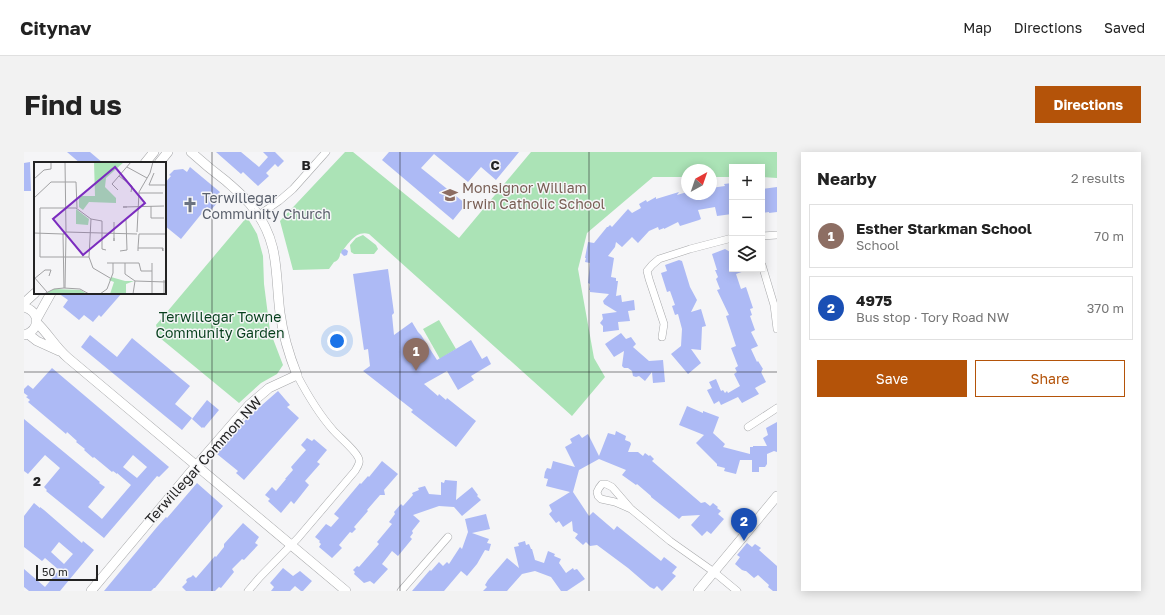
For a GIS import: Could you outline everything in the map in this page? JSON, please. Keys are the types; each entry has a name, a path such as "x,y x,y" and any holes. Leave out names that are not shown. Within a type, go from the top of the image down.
{"street":[{"path":"146,162 154,152"},
{"path":"160,162 168,152"},
{"path":"191,152 248,201 259,215 268,231 277,268 281,320 288,352 297,375 320,415 337,435 355,452 360,462 355,471 292,545 248,591"},
{"path":"259,215 293,189 326,152"},
{"path":"765,236 777,235"},
{"path":"662,337 664,324 649,279 648,271 652,265 659,260 690,249 729,239"},
{"path":"764,272 774,304 777,329"},
{"path":"24,304 34,294"},
{"path":"50,294 36,321 34,328 25,335 62,353"},
{"path":"24,307 31,310 36,316 36,321 45,330 62,353 346,591"},
{"name":"Terwillegar Common NW","path":"91,591 115,560 256,399 275,385 297,375"},
{"path":"748,427 777,408"},
{"path":"632,509 616,502 601,500 597,492 599,488 602,484 609,484 632,509 670,541 714,572 737,591"},
{"path":"698,591 777,496"},
{"path":"401,591 448,537"}],"green space":[{"path":"345,152 353,152 459,238 531,152 777,152 777,178 765,177 765,164 729,164 729,177 717,177 717,164 681,164 681,177 653,177 587,233 578,269 594,358 605,377 572,416 369,234 360,234 352,239 340,254 337,261 334,262 329,269 293,270 280,221"},
{"name":"Terwillegar Towne Community Garden","path":"247,217 257,234 263,256 264,284 270,331 283,365 277,374 261,383 239,403 160,338 156,325"},
{"path":"363,235 376,245 378,249 374,254 354,254 351,252 350,245 356,238"},
{"path":"439,320 456,349 440,359 423,329"}],"building":[{"path":"67,152 90,152 102,162 79,162"},
{"path":"216,152 241,152 259,167 268,157 263,152 275,152 284,161 278,167 275,164 266,173 269,176 258,186 243,172 241,174"},
{"name":"Monsignor William Irwin Catholic School","path":"389,152 519,152 496,180 481,167 468,182 434,154 421,168 466,204 453,220 382,160"},
{"path":"30,162 31,191 24,191 24,163"},
{"name":"Terwillegar Community Church","path":"190,167 220,192 216,197 217,198 215,201 217,203 211,210 207,207 181,239 166,227 166,182 171,176 169,175 174,170 183,169 187,172"},
{"path":"729,183 729,214 717,216 715,207 698,210 701,219 699,220 680,226 678,222 659,230 658,227 649,231 638,243 632,237 622,247 616,242 615,247 608,256 614,258 611,277 616,278 616,281 618,281 616,296 621,295 622,302 634,300 635,310 628,311 630,321 618,322 619,330 603,332 603,326 600,323 603,319 602,314 617,312 604,304 603,301 609,294 590,292 589,290 590,284 588,283 590,263 585,262 588,242 594,243 607,227 610,225 612,227 628,209 632,213 641,208 639,204 646,200 647,202 656,197 656,199 679,192 677,195 681,194 681,200 717,200 717,187 725,186 724,184"},
{"path":"777,187 777,212 765,213 765,189"},
{"path":"345,249 348,251 347,255 344,256 341,253 342,250"},
{"path":"725,249 729,251 729,272 742,272 736,274 741,289 746,287 753,308 750,309 752,315 750,316 755,330 751,332 758,346 751,349 757,362 758,361 763,369 761,372 766,382 755,388 759,394 742,403 738,397 721,405 719,401 714,404 707,390 712,388 709,382 716,379 721,391 723,390 725,393 727,391 728,393 740,386 734,374 737,372 735,368 738,366 731,348 736,346 726,316 729,315 717,290 720,289 716,279 718,277 715,270 717,270 712,254"},
{"path":"679,260 682,261 690,287 697,300 691,312 701,309 706,326 702,327 701,350 691,349 701,363 688,374 671,354 681,346 682,329 678,314 675,315 672,306 675,305 670,291 667,292 661,273 667,271 665,265"},
{"path":"388,269 394,313 392,315 394,335 412,322 437,360 471,340 482,359 487,356 491,364 471,376 474,380 458,390 447,371 424,384 438,396 439,394 446,400 447,398 476,421 456,447 411,412 413,410 363,371 370,366 368,349 364,350 353,274"},
{"path":"59,294 121,294 101,317 99,315 93,322 84,315 79,320 63,307 68,300"},
{"path":"621,333 626,339 631,337 636,344 633,347 649,361 663,360 665,382 653,383 652,372 645,381 639,376 633,376 632,371 622,366 624,351 614,357 605,344"},
{"path":"90,335 117,357 132,338 190,386 175,404 192,418 182,430 81,347"},
{"path":"52,368 169,467 159,477 157,476 104,538 46,491 47,490 44,487 60,468 45,455 28,474 24,471 24,419 105,487 88,507 102,519 131,485 117,473 112,472 94,457 93,458 67,432 66,434 28,402 30,400 26,397 28,396 24,393 24,389 28,385 33,389","holes":["133,455 147,467 137,478 123,467"]},
{"path":"278,391 290,405 287,407 299,418 244,480 236,473 238,471 217,454 232,434 233,435 247,418"},
{"path":"207,400 219,410 204,428 202,428 192,419"},
{"path":"687,406 703,413 703,411 719,417 713,433 725,444 723,447 750,454 750,447 767,446 763,438 768,435 766,428 777,422 777,452 774,451 767,454 767,464 765,467 759,467 759,472 752,472 752,460 740,460 736,474 724,471 725,468 717,466 717,464 696,443 704,435 679,425"},
{"path":"616,431 626,436 625,440 630,442 631,444 628,452 638,452 643,456 645,453 649,456 650,455 654,459 652,461 701,503 705,502 710,506 713,503 718,507 717,508 721,511 718,514 724,519 711,534 707,531 702,536 691,525 700,515 682,516 679,519 637,484 636,485 622,475 626,470 599,459 579,470 573,492 589,516 593,512 614,530 617,526 661,561 664,557 677,567 672,573 676,576 662,591 657,586 654,589 650,587 628,568 597,545 590,546 586,542 583,545 575,538 578,534 573,531 572,521 563,527 559,521 556,523 549,514 552,511 549,505 570,492 546,486 548,479 544,478 545,472 547,468 551,469 553,461 575,467 565,447 572,443 570,439 579,434 582,438 588,434 599,456 608,433 615,435"},
{"path":"307,438 312,441 314,439 327,450 317,462 320,464 305,481 309,485 294,504 291,501 281,513 268,501 270,499 265,495 272,487 276,491 293,470 291,467 306,450 301,445"},
{"path":"382,461 398,474 384,490 385,495 380,495 367,510 368,511 354,527 356,529 352,533 350,532 339,545 342,548 332,558 319,547 321,544 319,542 320,541 315,537 326,524 331,527 339,518 334,514 360,483 361,484 368,476 369,477"},
{"path":"445,480 457,481 456,500 472,487 481,500 462,516 454,507 439,506 413,515 420,521 412,531 413,533 410,537 412,539 398,556 392,551 382,564 388,569 374,584 370,581 364,583 354,574 355,572 353,570 357,566 359,567 379,544 377,542 392,524 389,522 395,514 394,512 401,504 403,506 413,495 412,493 419,490 418,488 425,486 429,494 441,495 441,482 444,483"},
{"path":"197,483 223,506 155,588 151,591 104,591 157,527 166,517 167,518"},
{"path":"34,503 82,543 83,541 94,550 60,591 29,591 24,587 24,569 45,587 59,570 45,558 42,561 24,547 24,516","holes":["59,542 73,554 64,564 51,552"]},
{"path":"486,514 490,529 472,533 489,539 487,543 491,544 489,551 485,550 477,564 467,576 461,571 444,591 412,591 439,562 443,566 447,562 449,564 460,547 462,549 468,532 465,519"},
{"path":"243,523 259,537 255,543 258,545 244,560 242,559 232,569 234,572 221,588 219,587 215,591 186,591 182,587 187,582 186,580 193,575 196,578 215,556 216,557 224,547 224,544"},
{"path":"525,541 526,545 529,544 532,549 535,560 544,563 548,551 561,559 559,563 566,573 573,568 574,570 577,569 585,579 567,591 561,591 551,577 535,571 522,574 507,591 483,591 487,587 485,585 488,580 507,558 519,568 514,547 519,546 518,543"},
{"path":"747,543 752,547 755,544 761,548 759,550 777,566 777,591 773,591 768,587 769,585 758,575 754,578 735,564 740,557 737,555"},
{"path":"283,568 293,576 300,571 312,581 303,591 295,586 290,591 271,591 274,587 270,583"}],"place":[{"name":"Monsignor William Irwin Catholic School","path":"450,195"},
{"name":"Terwillegar Community Church","path":"190,205"},
{"name":"Esther Starkman School","path":"416,371"},
{"name":"4975","path":"744,541"}]}
